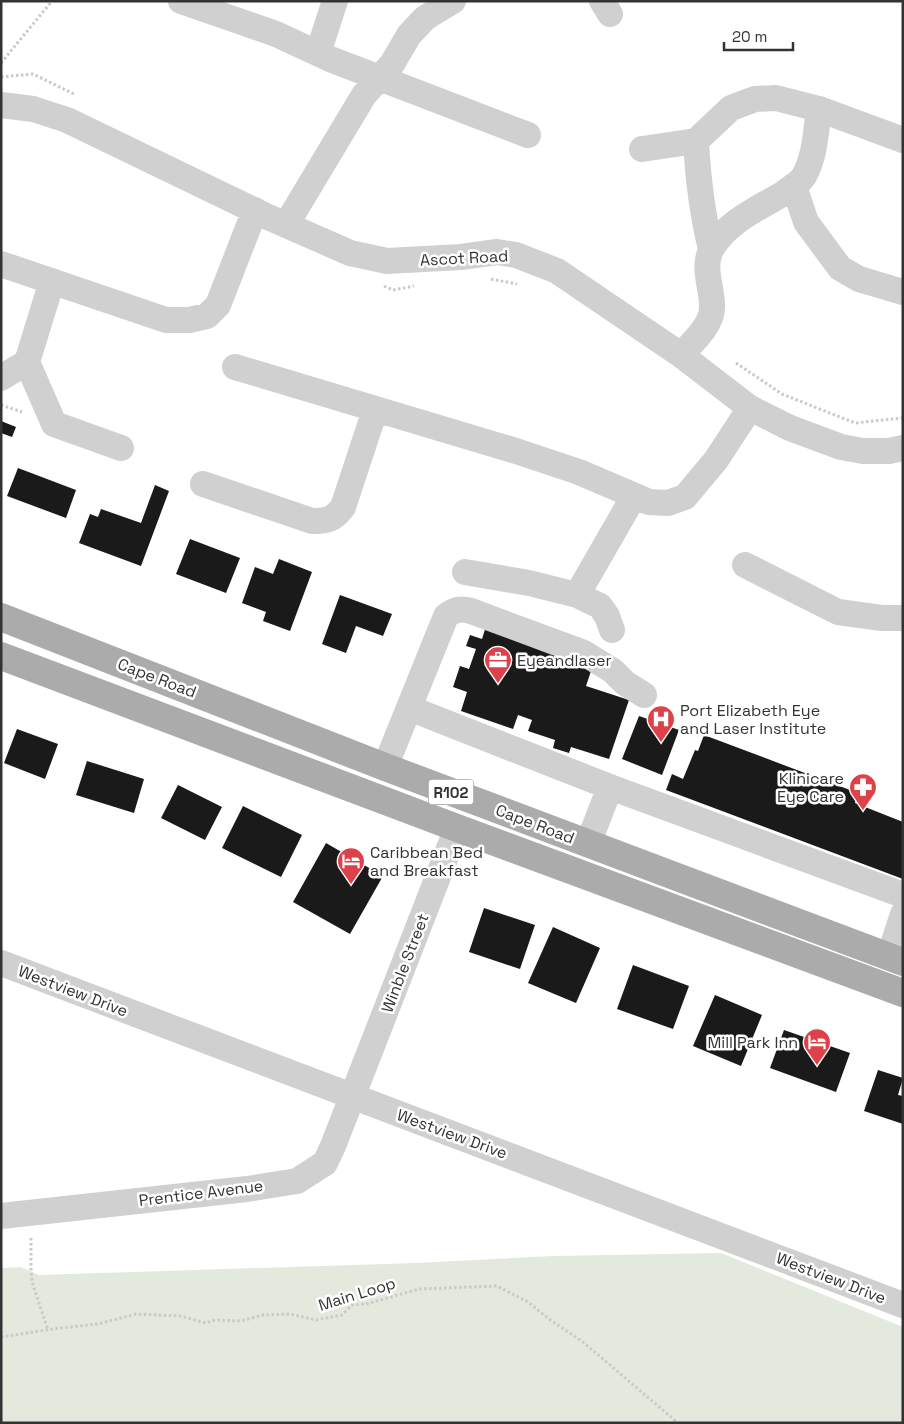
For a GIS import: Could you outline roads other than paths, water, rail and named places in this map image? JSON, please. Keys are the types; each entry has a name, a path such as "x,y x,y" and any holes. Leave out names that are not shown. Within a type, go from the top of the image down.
{"main road":[{"name":"Cape Road","path":"1,617 385,767 896,959"},
{"name":"Cape Road","path":"1,656 457,828 903,993"}],"street":[{"path":"181,1 276,34 380,78 528,135"},
{"path":"318,53 335,1"},
{"path":"286,225 364,96 392,64 408,35 425,18 453,1"},
{"path":"642,149 696,141 731,108 755,99 776,98 819,109 903,140"},
{"name":"Ascot Road","path":"1,105 33,109 67,120 286,225 350,253 387,261 461,257 497,252 516,255 557,271 681,355 750,408 790,428 841,447 863,451 889,451 903,448"},
{"path":"681,355 703,331 712,310 706,270 711,249 726,231 749,212 794,186 803,178 811,162 819,109"},
{"path":"696,141 699,192 711,249"},
{"path":"794,186 806,222 840,268 859,279 903,292"},
{"path":"1,264 166,320 189,320 207,316 218,306 255,210"},
{"path":"52,281 27,362 54,424 121,448"},
{"path":"1,378 27,362"},
{"path":"235,367 516,451 579,472 649,502 668,503 685,497 716,460 750,408"},
{"path":"203,484 312,521 327,521 343,507 375,410"},
{"path":"578,595 634,496"},
{"path":"745,565 838,612 882,618 903,618"},
{"path":"465,572 529,583 578,595 600,606 607,616 612,630"},
{"path":"385,767 446,616 453,610 471,611 584,653 613,670 625,683 644,695"},
{"path":"410,708 610,787 903,895"},
{"path":"588,844 610,787"},
{"name":"Winble Street","path":"352,1097 457,828"},
{"path":"896,959 903,914"},
{"name":"Westview Drive","path":"1,963 352,1097 505,1153 903,1306"},
{"name":"Prentice Avenue","path":"1,1216 247,1189 297,1181 324,1163 333,1146 352,1097"}],"place":[{"name":"Eyeandlaser","path":"498,684"},
{"name":"Port Elizabeth Eye and Laser Institute","path":"661,743"},
{"name":"Klinicare Eye Care","path":"863,811"},
{"name":"Caribbean Bed and Breakfast","path":"351,885"},
{"name":"Mill Park Inn","path":"817,1066"}]}
